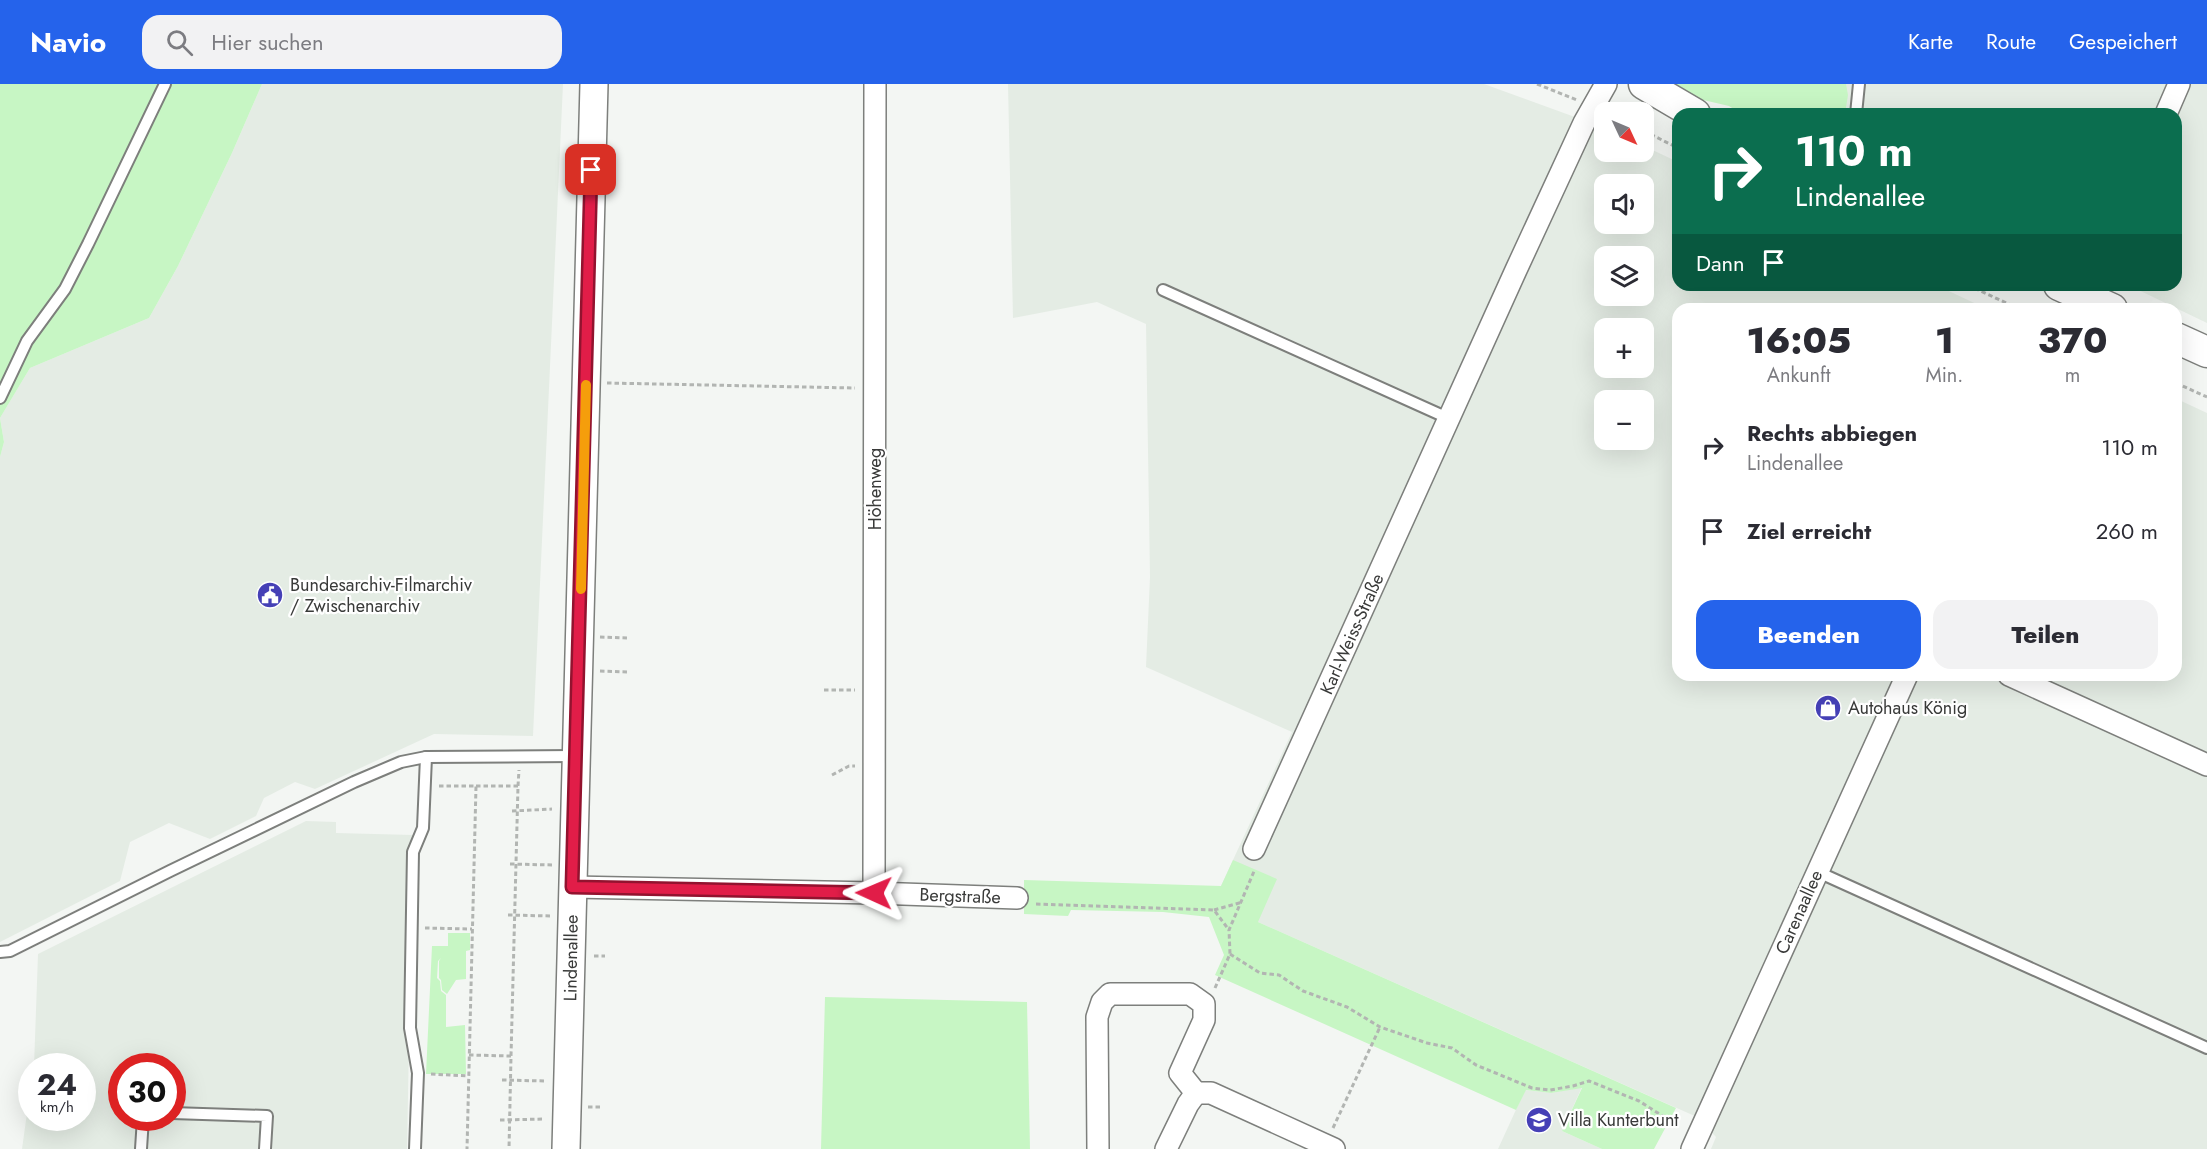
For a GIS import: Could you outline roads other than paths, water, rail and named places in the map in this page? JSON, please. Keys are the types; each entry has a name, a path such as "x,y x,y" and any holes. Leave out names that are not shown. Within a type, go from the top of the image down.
{"main road":[{"path":"1644,84 1685,108"},
{"path":"2073,296 2094,303"},
{"path":"2182,341 2207,352"}],"street":[{"name":"Lindenallee","path":"566,1149 594,84"},
{"name":"Höhenweg","path":"874,84 874,893"},
{"name":"Karl-Weiss-Straße","path":"1254,849 1449,419 1593,107 1606,84"},
{"path":"2169,108 2179,84"},
{"name":"Carenaallee","path":"1696,1141 1904,681"},
{"path":"2022,681 2207,765"},
{"name":"Bergstraße","path":"572,887 1017,898"},
{"path":"1098,1149 1097,1017 1102,1002 1110,994 1190,994 1204,1004 1204,1020 1180,1073 1196,1093"},
{"path":"1196,1093 1211,1093 1332,1141"},
{"path":"1166,1149 1188,1104 1196,1093"}],"lane":[{"path":"0,398 27,341 65,289 165,84"},
{"path":"1857,108 1859,84"},
{"path":"1163,290 1449,419"},
{"path":"0,952 10,951 354,782 401,762 426,757 575,756"},
{"path":"415,1149 418,1073 410,1028 413,852 423,828 426,757"},
{"path":"1818,872 2207,1048"},
{"path":"186,1113 267,1116 265,1149"},
{"path":"141,1149 142,1131"}],"place":[{"name":"Bundesarchiv-Filmarchiv / Zwischenarchiv","path":"270,595"},
{"name":"Autohaus König","path":"1828,708"},
{"name":"Villa Kunterbunt","path":"1539,1120"}]}
